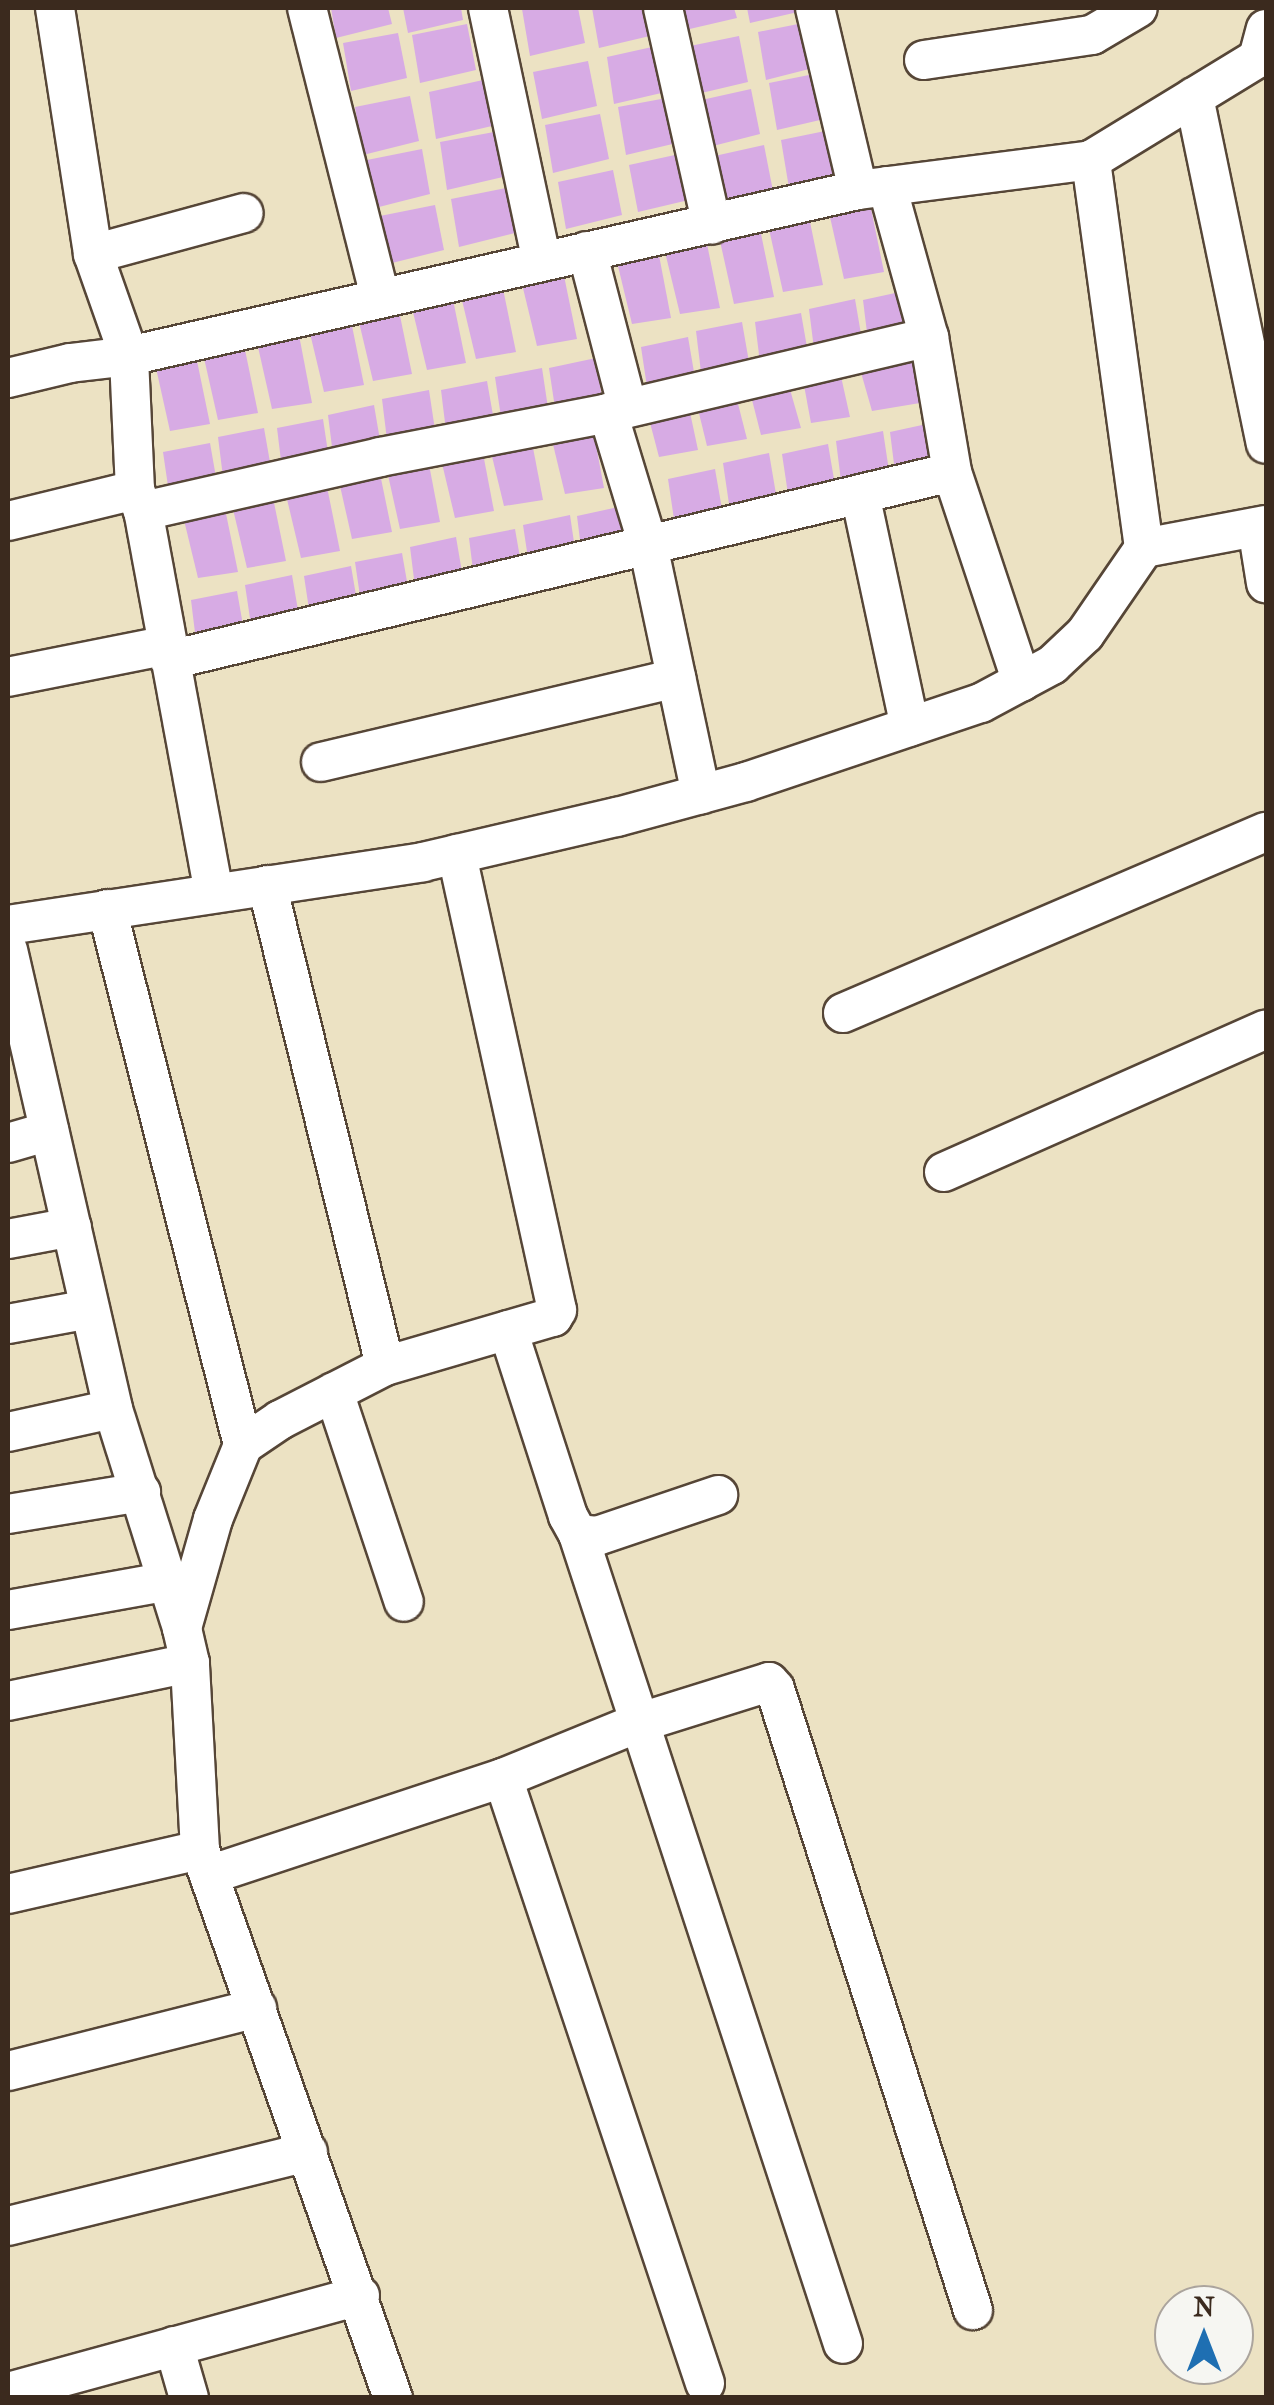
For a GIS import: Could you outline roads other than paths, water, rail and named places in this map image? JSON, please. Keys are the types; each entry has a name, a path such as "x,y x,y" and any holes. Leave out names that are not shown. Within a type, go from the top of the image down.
{"street":[{"path":"55,8 93,254 129,356 139,500 214,893"},
{"path":"307,8 380,297"},
{"path":"488,8 542,261"},
{"path":"662,8 712,225"},
{"path":"815,8 872,188 929,337 952,472 1022,682"},
{"path":"924,60 1092,35 1138,8"},
{"path":"8,378 70,363 129,356 872,188 1091,160 1258,58 1266,28"},
{"path":"1194,96 1266,444"},
{"path":"8,925 457,854 701,794 982,703 1052,666 1085,634 1144,548 1091,160"},
{"path":"93,254 244,212"},
{"path":"587,251 701,794"},
{"path":"8,521 618,410 929,337"},
{"path":"8,677 169,653 648,546 952,472"},
{"path":"860,494 910,728"},
{"path":"1144,548 1262,526 1266,583"},
{"path":"321,762 676,678"},
{"path":"843,1012 1266,832"},
{"path":"243,1445 385,1366 553,1316 556,1310 457,854"},
{"path":"267,885 385,1366"},
{"path":"107,910 243,1445 214,1520 186,1646"},
{"path":"8,950 19,1048 49,1130 113,1409 186,1646 205,1862 393,2398"},
{"path":"944,1172 1266,1029"},
{"path":"8,1143 49,1130"},
{"path":"8,1239 72,1227"},
{"path":"8,1324 90,1309"},
{"path":"508,1330 843,2344"},
{"path":"334,1392 404,1602"},
{"path":"8,1432 113,1409"},
{"path":"8,1514 141,1492"},
{"path":"578,1534 598,1536 718,1495"},
{"path":"8,1610 169,1581"},
{"path":"8,1701 186,1646"},
{"path":"8,1894 205,1862 503,1778 638,1723 760,1682 775,1688 972,2310"},
{"path":"503,1778 705,2383"},
{"path":"8,2071 257,2008"},
{"path":"8,2226 308,2152"},
{"path":"20,2392 360,2296"},
{"path":"174,2346 189,2398"}]}
